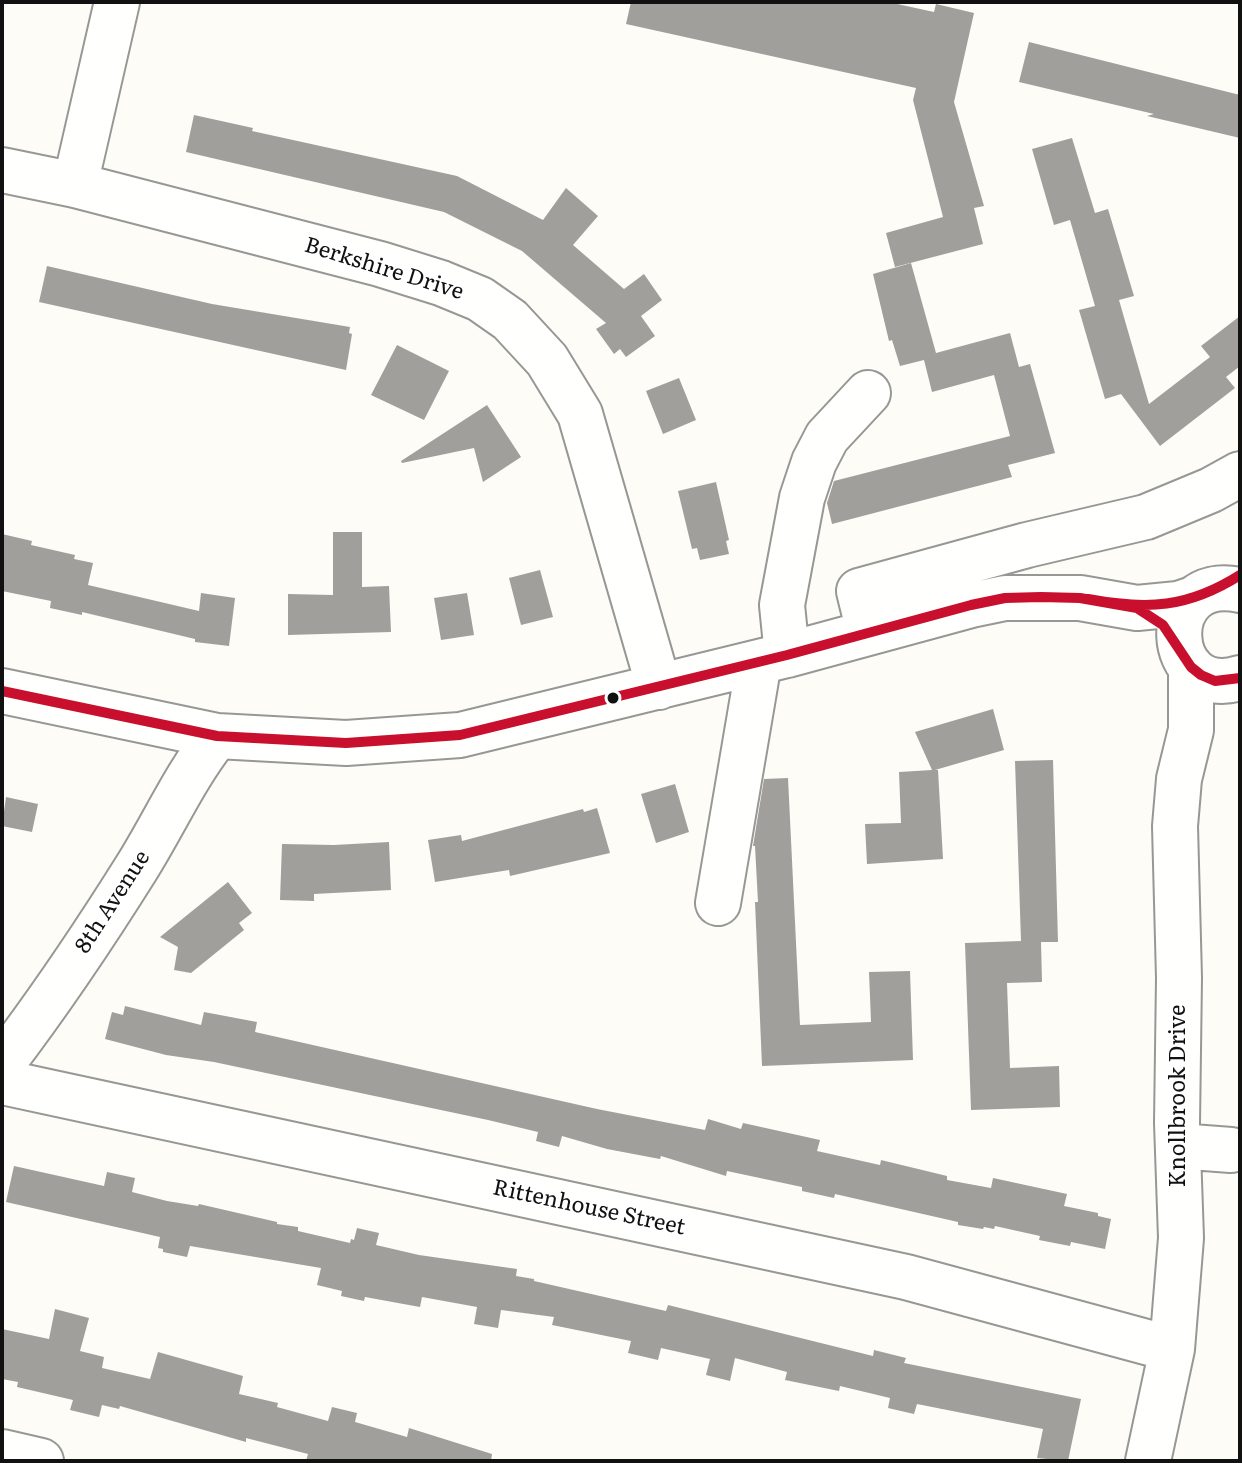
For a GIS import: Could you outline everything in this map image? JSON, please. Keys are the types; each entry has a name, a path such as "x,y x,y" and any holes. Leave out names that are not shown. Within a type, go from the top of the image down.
{"street":[{"path":"75,185 117,2"},
{"name":"Berkshire Drive","path":"2,170 75,185 380,264 480,299 510,320 547,360 580,414 659,687"},
{"path":"718,903 773,659 802,498 814,462 827,437 868,393"},
{"path":"869,632 859,591 1027,545 1146,517 1211,490 1240,474"},
{"path":"2,691 217,736 346,743 460,735 773,659 1005,598 1080,598 1137,608 1178,604 1224,588"},
{"name":"Knollbrook Drive","path":"1148,1461 1172,1349 1181,1238 1175,826 1179,779 1210,668 1178,628 1183,612 1224,588"},
{"path":"1137,608 1163,625 1210,668"},
{"name":"8th Avenue","path":"2,1064 40,1015 138,865 202,754 217,736"},
{"name":"Rittenhouse Street","path":"2,1082 906,1277 1172,1349"},
{"path":"1178,1146 1231,1150"},
{"path":"2,1452 41,1461"}],"building":[{"path":"631,2 888,2 934,12 936,4 974,13 954,102 984,206 974,208 983,244 895,267 886,233 943,217 913,100 916,88 626,24"},
{"path":"1029,42 1240,95 1240,138 1019,82"},
{"path":"194,115 253,128 252,131 457,176 543,220 566,188 598,216 573,245 624,289 644,274 662,300 641,316 655,336 626,357 620,349 614,354 596,329 606,323 522,251 444,212 186,152"},
{"path":"1072,138 1095,213 1108,209 1134,296 1119,300 1149,404 1210,357 1201,346 1240,316 1240,366 1226,377 1235,388 1160,446 1121,394 1105,399 1079,310 1095,306 1070,220 1054,225 1032,149"},
{"path":"911,263 936,353 1010,333 1019,367 1030,364 1055,453 1008,465 1012,477 832,524 827,503 834,481 1010,436 994,375 932,392 924,360 900,366 892,340 889,341 873,274"},
{"path":"47,266 212,304 350,327 349,333 352,334 346,370 39,302"},
{"path":"397,345 449,371 424,420 371,395"},
{"path":"679,378 696,420 663,434 646,391"},
{"path":"487,405 521,457 483,482 474,448 402,463 401,461"},
{"path":"716,482 729,540 726,541 729,554 700,560 697,548 692,549 678,491"},
{"path":"333,532 362,532 362,587 389,586 391,632 288,635 288,594 333,595"},
{"path":"2,534 32,541 31,545 75,555 74,559 93,563 88,585 199,611 201,593 235,598 229,646 195,642 195,639 82,612 82,615 50,608 51,601 2,591"},
{"path":"540,570 553,617 521,625 509,578"},
{"path":"467,593 474,635 441,640 434,598"},
{"path":"993,709 1004,750 935,770 938,770 943,859 867,864 865,824 901,823 899,772 932,770 915,732"},
{"path":"1053,760 1058,942 1041,942 1042,982 1007,983 1010,1068 1059,1066 1060,1107 971,1110 965,943 1021,941 1015,761"},
{"path":"788,778 800,1025 871,1022 869,972 910,971 913,1060 762,1066 755,902 758,902 753,846 764,779"},
{"path":"675,784 689,832 656,843 641,794"},
{"path":"6,797 38,804 32,832 2,826"},
{"path":"597,808 610,853 510,876 509,870 435,882 428,840 461,835 462,841"},
{"path":"389,842 391,890 314,894 314,901 280,900 282,844"},
{"path":"228,882 252,913 239,923 244,930 191,973 174,970 178,947 160,937"},
{"path":"125,1006 201,1025 204,1012 257,1022 255,1032 597,1109 705,1130 708,1119 741,1129 743,1123 820,1140 817,1151 880,1165 881,1160 947,1176 947,1180 991,1188 993,1178 1067,1194 1064,1206 1111,1219 1105,1249 1039,1240 1040,1236 995,1226 994,1229 983,1229 958,1225 958,1222 835,1194 834,1198 802,1191 802,1187 727,1171 726,1176 661,1156 660,1159 607,1149 562,1136 559,1147 536,1141 538,1132 488,1120 214,1062 166,1055 105,1039 112,1012 123,1015"},
{"path":"14,1166 104,1186 107,1172 135,1178 132,1192 167,1201 199,1204 298,1227 298,1231 350,1243 357,1228 379,1233 376,1245 419,1255 517,1269 516,1276 534,1281 666,1311 668,1305 873,1356 874,1350 906,1358 904,1363 1081,1399 1068,1461 1037,1458 1043,1429 917,1404 914,1414 888,1408 890,1398 840,1386 839,1391 785,1380 787,1372 735,1358 730,1381 706,1375 710,1359 661,1348 658,1360 628,1353 631,1341 552,1325 554,1317 501,1310 498,1328 474,1324 477,1307 422,1297 420,1307 341,1296 342,1291 317,1285 321,1268 190,1246 187,1257 163,1252 158,1248 160,1237 6,1202"},
{"path":"55,1309 89,1318 80,1351 104,1357 102,1368 150,1379 158,1352 243,1376 239,1394 278,1403 277,1407 328,1421 332,1407 357,1413 355,1422 407,1437 409,1428 492,1454 491,1461 306,1461 308,1454 246,1438 246,1442 120,1406 119,1409 102,1405 99,1417 70,1410 73,1400 17,1387 18,1382 2,1379 2,1329 49,1339"}],"transit line":[{"path":"1088,599 1129,605 1167,604 1203,594 1240,575"},
{"path":"2,691 217,736 346,743 460,735 787,655 971,605 1005,598 1041,597 1080,598 1137,608 1163,625 1191,667 1201,675 1215,681 1240,678"}]}
